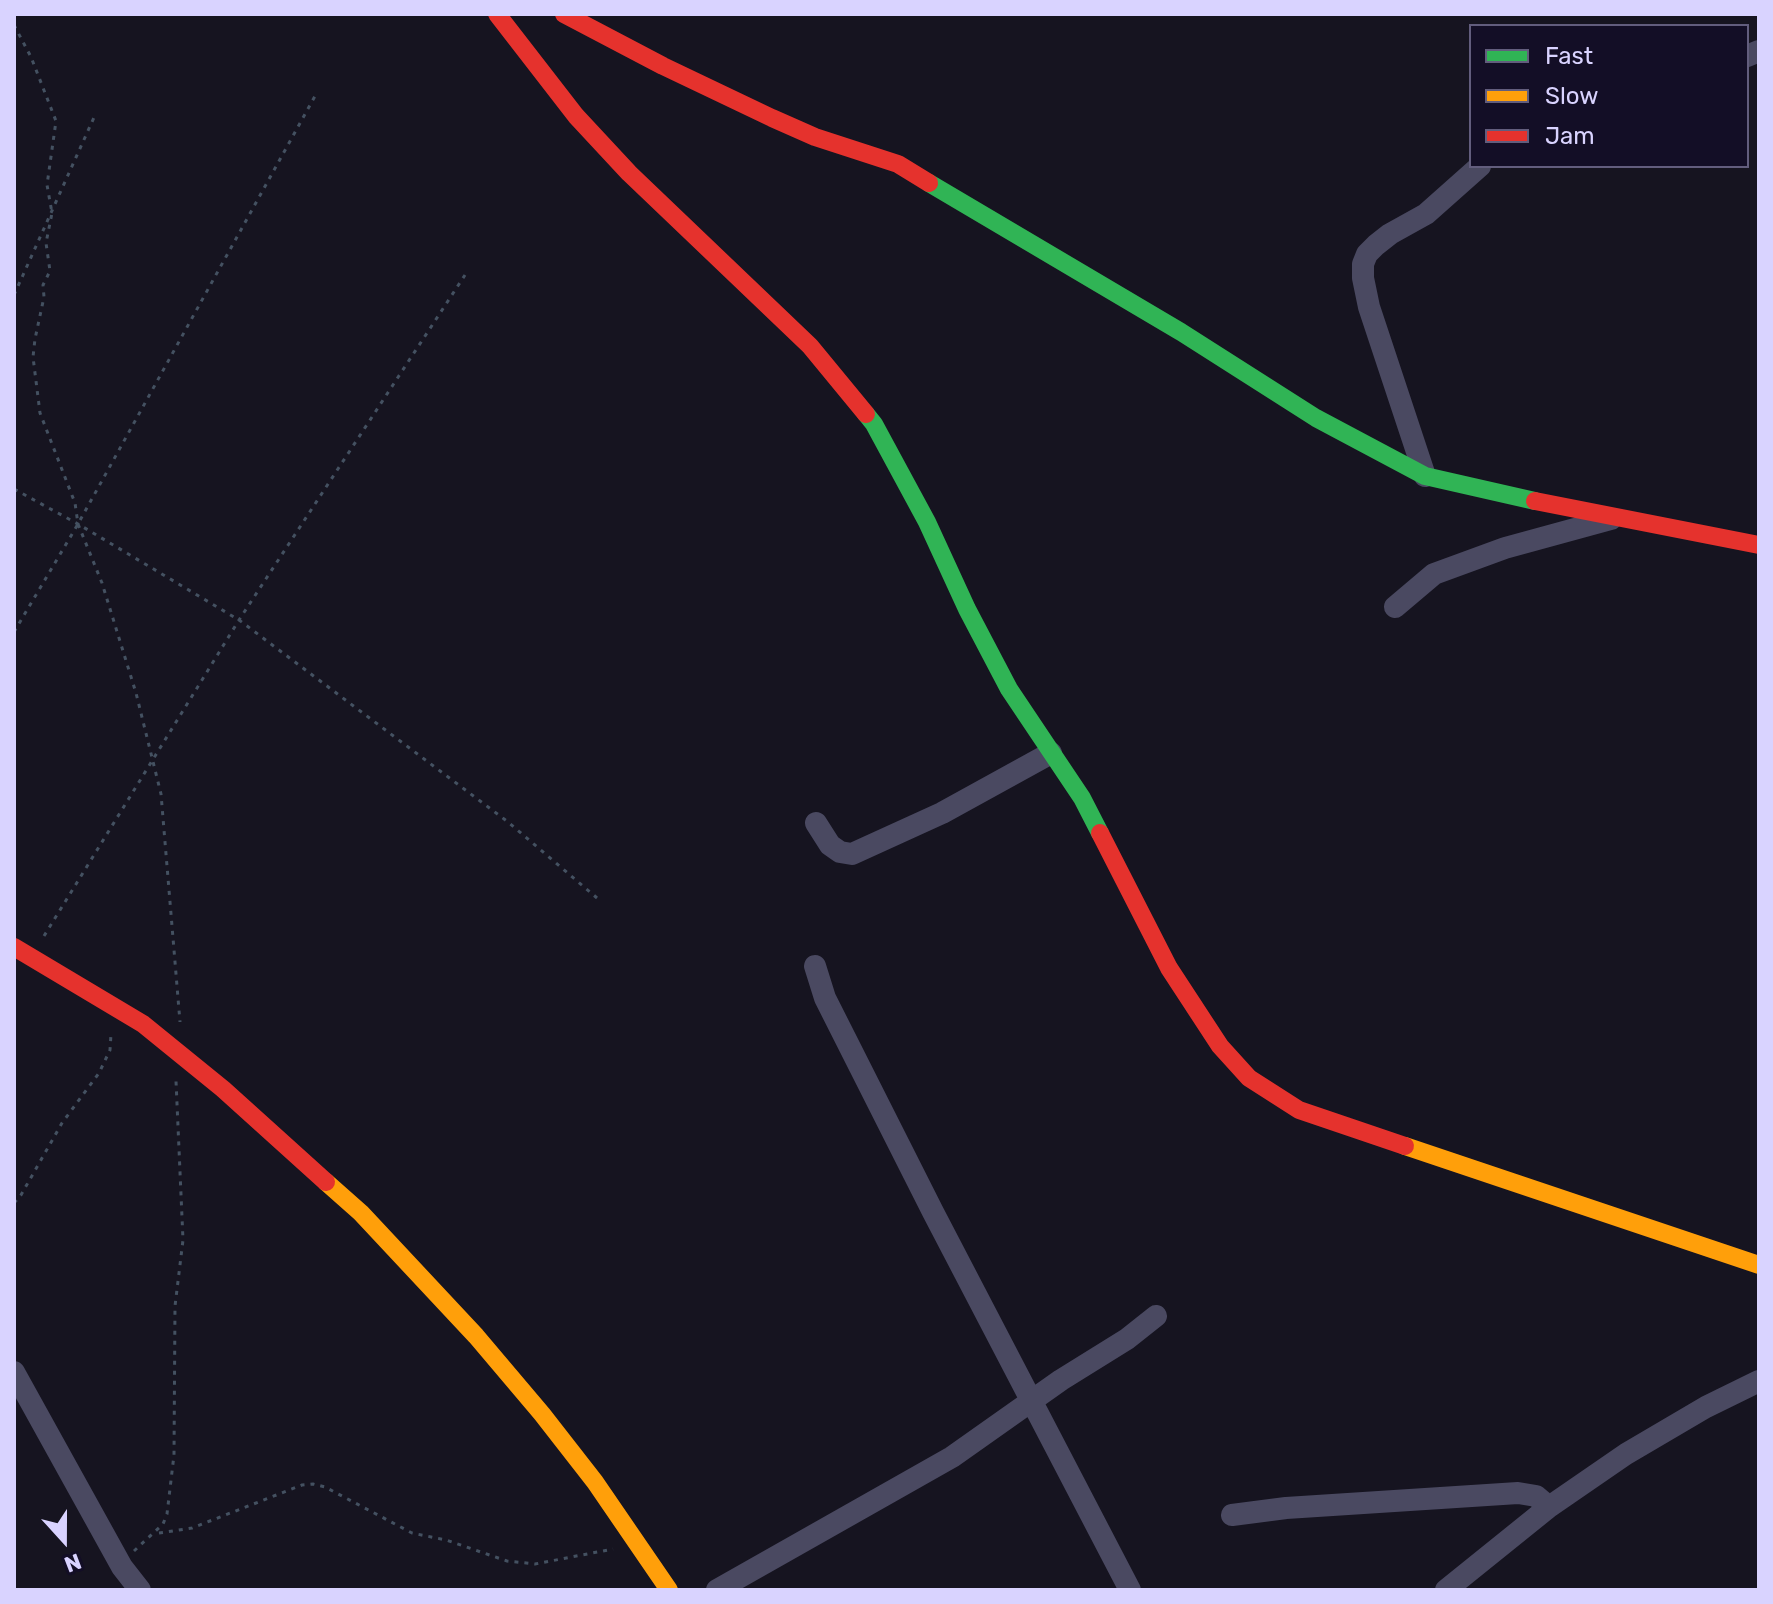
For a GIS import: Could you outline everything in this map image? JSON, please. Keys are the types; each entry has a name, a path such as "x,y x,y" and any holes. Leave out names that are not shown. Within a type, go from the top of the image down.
{"street":[{"path":"497,14 576,116 629,173 801,337 874,424 927,522 967,609 1009,689 1082,798 1169,968 1220,1046 1249,1078 1299,1110 1759,1265"},
{"path":"564,14 772,118 815,137 898,164 1181,332 1316,418 1425,476 1616,518 1759,545"},
{"path":"1425,476 1369,307 1363,264 1376,245 1426,214 1478,168"},
{"path":"1395,607 1419,585 1446,569 1505,548 1616,518"},
{"path":"816,823 830,845 840,852 852,854 942,813 1051,753"},
{"path":"14,947 143,1024 178,1051 339,1194 417,1271 542,1414 595,1482 669,1590"},
{"path":"815,966 825,998 1030,1402 1130,1590"},
{"path":"717,1590 952,1457 1127,1339 1156,1316"},
{"path":"14,1372 122,1567 140,1590"},
{"path":"1446,1590 1549,1507 1663,1431 1759,1381"},
{"path":"1232,1515 1286,1508 1518,1493 1536,1496 1549,1507"}],"path":[{"path":"14,25 31,57 56,121 47,185 52,213 46,243 50,271 43,285 44,297 33,357 40,413 75,503 78,524 102,583 123,649 161,794 180,1010 175,1096 183,1240 175,1306 174,1455 167,1514 156,1533 122,1567"},
{"path":"14,632 78,524 315,96"},
{"path":"14,295 96,113"},
{"path":"31,958 239,620 465,275"},
{"path":"14,489 239,620 508,822 597,898"},
{"path":"14,1203 62,1123 99,1073 110,1050 113,1007"},
{"path":"156,1533 192,1528 302,1485 313,1484 325,1487 412,1533 446,1540 507,1561 535,1564 636,1544"}],"traffic: fast":[{"path":"929,183 1181,332 1316,418 1425,476 1535,501"},
{"path":"866,414 927,522 967,609 1009,689 1082,798 1100,833"}],"traffic: slow":[{"path":"1405,1146 1759,1265"},
{"path":"326,1182 361,1213 476,1336 542,1414 595,1482 669,1590"}],"traffic: jam":[{"path":"497,14 576,116 629,173 810,346 866,414"},
{"path":"564,14 772,118 815,137 898,164 929,183"},
{"path":"1535,501 1759,545"},
{"path":"1100,833 1169,968 1220,1046 1249,1078 1299,1110 1405,1146"},
{"path":"14,947 143,1024 223,1089 326,1182"}]}
